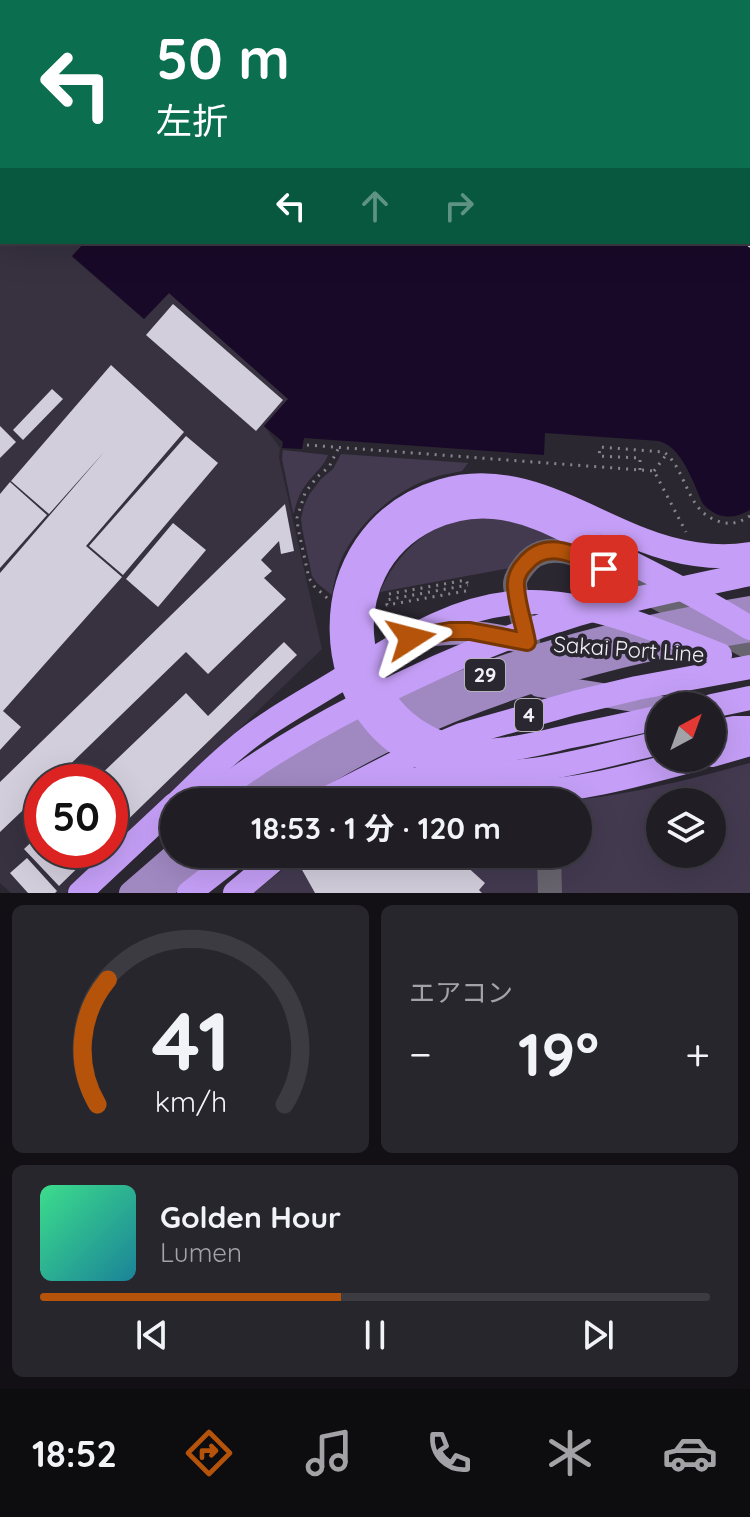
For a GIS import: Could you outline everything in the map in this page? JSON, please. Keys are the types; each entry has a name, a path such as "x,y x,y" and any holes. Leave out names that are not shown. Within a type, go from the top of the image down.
{"highway":[{"path":"646,746 535,771 510,773 471,772 443,765 409,750 394,740 369,714 345,665 341,611 358,559 379,530 407,507 440,492 476,485 512,488 539,495 646,542 676,550 708,555 750,554"},
{"path":"646,720 535,744 489,750 445,744 414,729 397,714 376,687 367,666 362,644 362,610 377,567 398,540 425,520 468,507 503,508 549,523 679,587 750,629"},
{"path":"224,788 300,737 403,681 460,655 579,614 750,574"},
{"path":"193,788 236,747 285,714 444,620 492,605 529,602 565,605 624,618 720,655"},
{"name":"4","path":"347,788 406,758 461,735 637,688 750,666"},
{"path":"726,703 750,698"},
{"path":"726,729 750,728"},
{"path":"726,750 750,742"},
{"path":"565,788 646,772"},
{"path":"368,788 399,779 481,788"},
{"path":"80,893 160,819"},
{"path":"101,893 160,840"},
{"path":"189,893 221,868"},
{"path":"235,893 264,868"}],"main road":[{"name":"29","path":"265,788 325,749 410,704 455,686 596,640 750,608"},
{"name":"29","path":"300,788 399,733 491,695 624,654 750,629"},
{"name":"Sakai Port Line","path":"411,638 470,631 527,642 720,655 750,666"},
{"name":"Sakai Port Line","path":"539,685 646,704"},
{"path":"726,732 750,742"},
{"path":"131,893 160,868"},
{"path":"157,893 187,868"}],"street":[{"path":"211,788 231,772 426,688 486,683 539,685 515,584 525,563 551,550 580,556 750,648"},
{"path":"88,893 160,829"},
{"path":"548,868 550,893"}],"path":[{"path":"307,445 654,471"},
{"path":"640,470 640,458 599,456 600,447 667,453 697,507 707,516 723,525 750,516"},
{"path":"654,471 667,453"},
{"path":"654,471 689,538"},
{"path":"469,587 387,605 386,600 469,587"}],"shaded area":[{"path":"0,244 83,244 72,257 144,319 169,293 288,399 264,426 280,448 279,458 322,649 178,788 160,788 160,805 128,836 128,764 24,764 24,868 95,868 66,893 11,893 0,883"},
{"path":"83,244 750,244 750,510 725,516 708,509 681,458 659,441 545,433 544,455 304,438 302,449 282,448 283,442 264,426 288,399 169,293 144,319 72,256"},
{"path":"283,450 328,455 298,498 294,513 282,459"},
{"path":"341,454 468,463 462,471 438,476 406,490 376,512 343,555 332,595 312,576 301,518 309,495 333,469"},
{"path":"490,517 531,526 564,543 510,568 380,592 401,557 421,538 444,525"},
{"path":"750,763 750,893 253,893 284,868 592,868 592,797 646,788 646,868 726,868 726,788 647,788 726,772 726,769"}],"building":[{"path":"173,304 283,400 256,431 146,335"},
{"path":"111,365 184,432 86,546 122,577 3,711 21,727 0,750 0,573 105,451 49,514 11,481"},
{"path":"52,389 63,399 23,440 13,430"},
{"path":"0,426 16,442 0,458"},
{"path":"186,436 218,463 123,575 89,546"},
{"path":"10,482 47,515 0,568 0,494"},
{"path":"285,504 294,551 281,554 279,541 261,560 272,571 264,578 286,599 208,674 186,652 71,764 24,764 24,809 0,832 0,782"},
{"path":"173,523 206,550 158,607 126,579"},
{"path":"284,642 297,655 128,819 128,764 112,764 186,693 208,716"},
{"path":"24,861 24,868 36,868 57,891 28,893 10,873"},
{"path":"42,868 78,868 59,886"},
{"path":"301,868 468,868 485,883 479,890 482,893 315,893"}],"ferry route":[{"path":"747,244 750,247"}],"route":[{"path":"411,638 470,631 527,642 515,584 525,563 541,553 560,550 580,556 604,569"}]}
